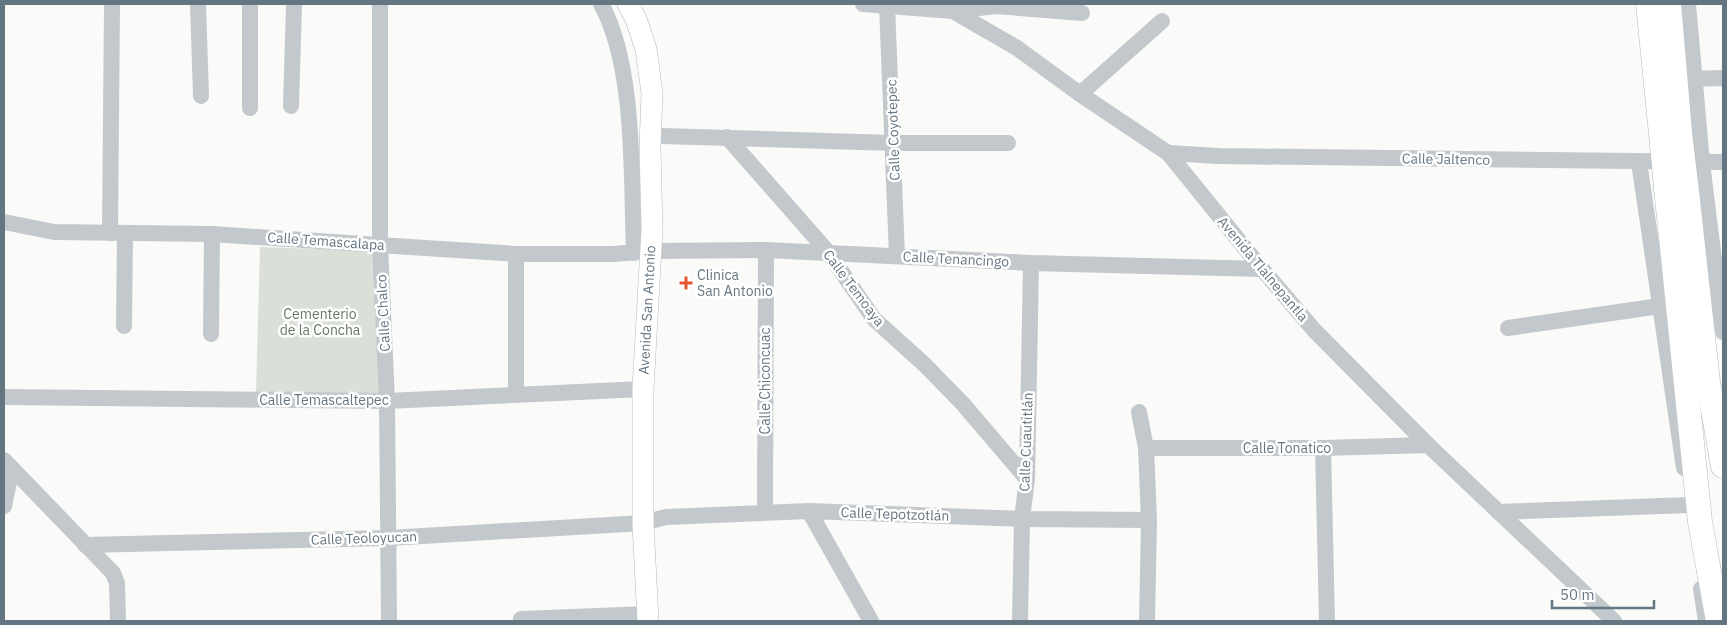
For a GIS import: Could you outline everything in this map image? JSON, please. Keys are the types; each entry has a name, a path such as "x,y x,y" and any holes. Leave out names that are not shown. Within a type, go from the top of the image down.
{"highway":[{"path":"1664,5 1670,133 1676,185 1700,522 1718,621"},
{"path":"1676,185 1723,466"}],"main road":[{"name":"Avenida San Antonio","path":"628,4 636,18 646,49 652,93 650,147 652,230 642,252 643,522 648,618"}],"street":[{"path":"112,4 117,233 124,326"},
{"path":"198,4 201,96"},
{"path":"250,4 250,108"},
{"path":"292,106 294,4"},
{"name":"Calle Chalco","path":"380,4 380,245 387,401 389,621"},
{"name":"Avenida San Antonio","path":"601,4 610,19 618,42 626,96 642,252"},
{"name":"Avenida Tlalnepantla","path":"863,4 887,4 954,11 1017,48 1080,94 1168,153 1314,330 1428,446 1614,621"},
{"name":"Calle Coyotepec","path":"887,4 897,256"},
{"path":"1664,5 1694,79 1702,162 1723,332"},
{"path":"954,11 996,6 1082,13"},
{"path":"1080,94 1162,21"},
{"path":"1694,79 1723,78"},
{"path":"662,136 893,143 1008,143"},
{"name":"Calle Temoaya","path":"727,137 828,252 874,319 925,364 963,404 1027,479"},
{"name":"Calle Jaltenco","path":"1168,153 1218,156 1723,162"},
{"path":"1639,162 1706,621"},
{"name":"Calle Temascalapa","path":"4,222 54,232 212,234 516,254 614,254 642,252"},
{"path":"211,334 212,234"},
{"name":"Calle Tenancingo","path":"642,252 766,250 1031,264 1262,269"},
{"name":"Calle Chiconcuac","path":"765,512 766,250"},
{"path":"516,254 516,394"},
{"name":"Calle Cuautitlán","path":"1020,621 1022,520 1027,479 1031,264"},
{"path":"1508,328 1660,306"},
{"name":"Calle Temascaltepec","path":"4,398 387,401 643,389"},
{"path":"1139,412 1146,448 1148,520 1147,621"},
{"name":"Calle Tonatico","path":"1146,448 1428,446"},
{"path":"1323,448 1327,621"},
{"path":"4,506 8,464"},
{"path":"8,464 116,578 118,621"},
{"path":"1498,512 1689,505"},
{"path":"809,511 871,621"},
{"name":"Calle Tepotzotlán","path":"643,522 666,517 809,511 1022,520 1148,520"},
{"name":"Calle Teoloyucan","path":"85,545 389,538 643,522"},
{"path":"521,619 648,618"}],"green space":[{"name":"Cementerio de la Concha","path":"260,247 380,251 383,393 256,393"}],"place":[{"name":"Clinica San Antonio","path":"686,283"}]}
